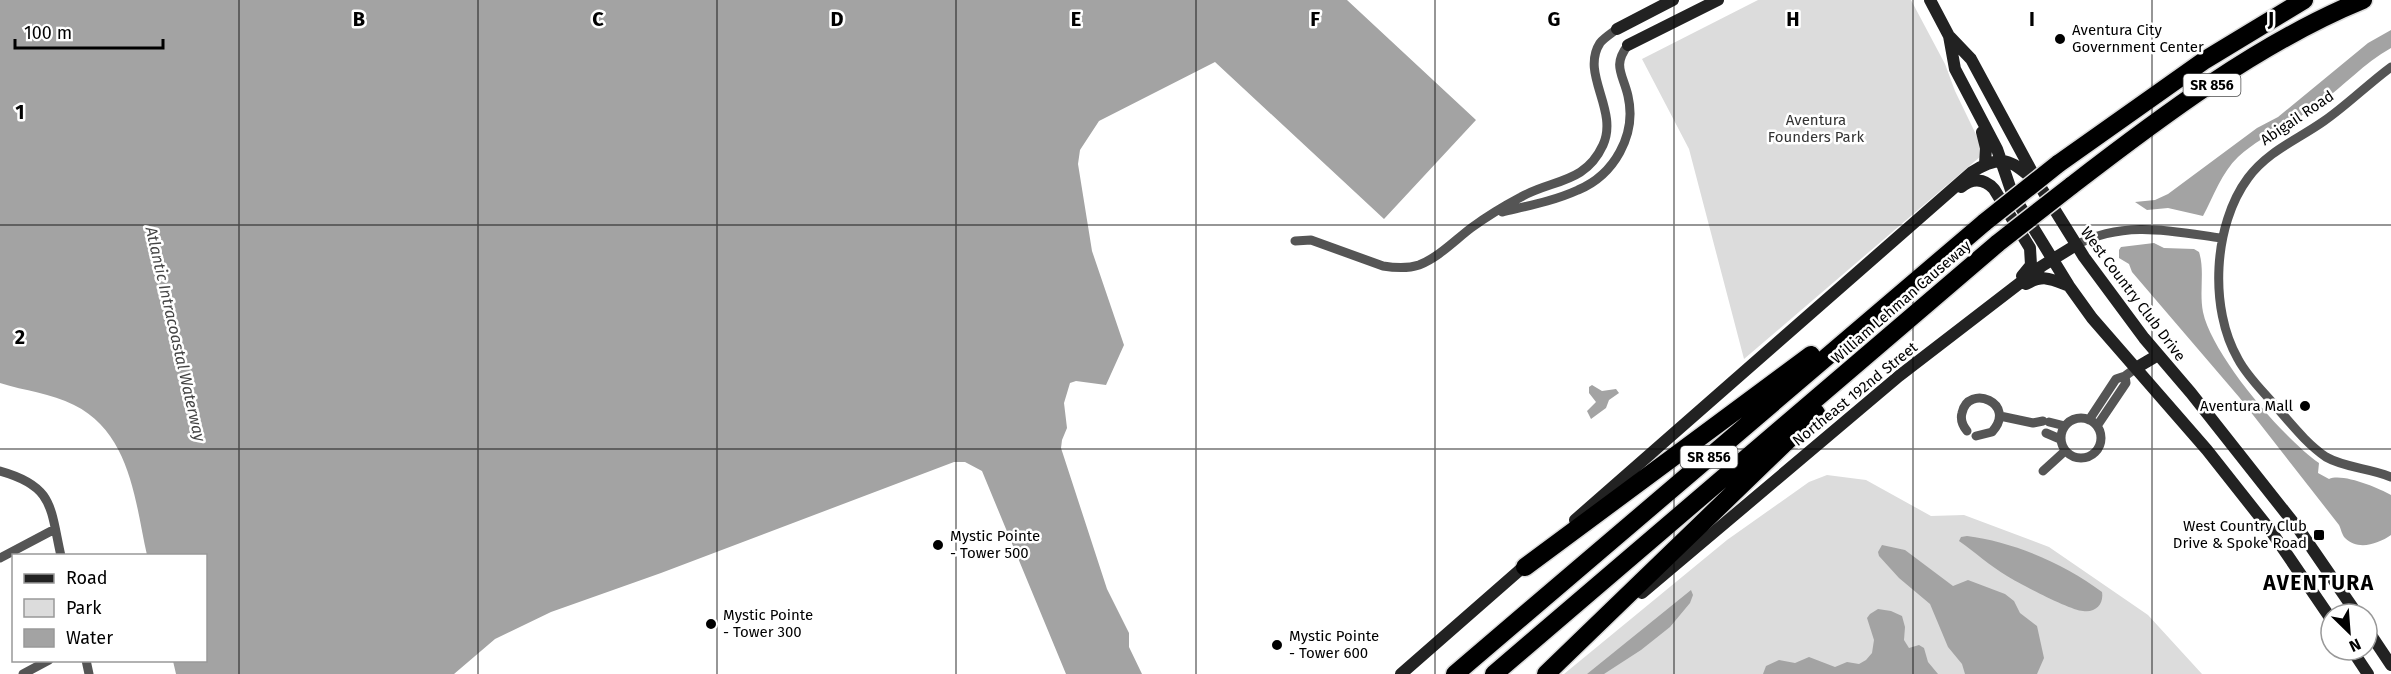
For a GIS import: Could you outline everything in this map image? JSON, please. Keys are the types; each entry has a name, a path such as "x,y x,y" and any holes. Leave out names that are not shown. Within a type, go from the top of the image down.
{"highway":[{"name":"William Lehman Causeway","path":"1455,674 1984,222 2058,164 2198,65 2304,0"},
{"name":"William Lehman Causeway","path":"1494,674 1998,243 2071,186 2136,137 2237,69 2311,25 2363,0"},
{"path":"1525,567 1812,355 1911,271 1963,240"},
{"path":"1547,674 1818,411 1873,350"}],"street":[{"path":"1295,241 1311,240 1370,262 1395,268 1417,266 1437,256 1472,228 1524,195 1567,180 1588,167 1605,142 1607,125 1606,106 1594,70 1595,55 1601,42 1617,28 1673,0"},
{"path":"1494,213 1525,207 1580,190 1614,162 1624,145 1630,126 1629,97 1620,73 1621,55 1628,45 1718,0"},
{"name":"West Country Club Drive","path":"1930,0 1949,36 1971,59 2038,183 2076,245 2158,355 2256,474 2304,537 2349,602"},
{"name":"West Country Club Drive","path":"1949,36 1955,69 2001,160 2015,200 2069,286 2092,318 2238,489 2271,531 2319,602"},
{"name":"Abigail Road","path":"2391,67 2325,121 2279,148 2261,162 2239,191 2227,218 2219,265 2223,317 2227,336 2243,368 2312,446 2331,459 2391,477"},
{"path":"1974,105 1985,144 1985,164"},
{"path":"1401,674 1968,175 1985,164 2001,160 2018,166 2038,183"},
{"path":"1925,215 1968,182 1979,180 1991,185 2027,241 2032,254 2029,268 2004,296"},
{"name":"Northeast 192nd Street","path":"1547,674 1843,422 2052,259 2099,234 2133,228 2222,238"},
{"path":"2004,296 2042,277 2069,286"},
{"path":"2093,423 2116,379 2125,376 2158,355"},
{"path":"1967,431 1962,421 1963,409 1972,400 1984,398 1990,400 1995,404 2000,416 1999,422 1992,432 1976,436"},
{"path":"2000,416 2065,426"},
{"path":"2078,418 2093,423 2101,436 2100,443 2092,454 2079,458 2073,457 2065,451 2060,439 2065,426 2078,418"},
{"path":"2041,422 2043,432 2060,439"},
{"path":"2043,471 2065,451"},
{"path":"0,471 29,481 42,491 51,513 61,554"},
{"path":"2238,489 2256,474"},
{"path":"0,558 55,529"},
{"path":"2379,647 2391,665"},
{"path":"23,674 45,662"}],"green space":[{"name":"Aventura Founders Park","path":"1758,0 1911,0 1945,64 1955,91 1983,149 1981,156 1744,359 1689,149 1642,59"},
{"path":"1827,475 1866,480 1931,516 1964,515 2049,547 2148,615 2202,674 1564,674 1727,540 1809,482"}],"water":[{"name":"Atlantic Intracoastal Waterway","path":"0,0 1347,0 1476,120 1384,219 1215,62 1099,121 1080,150 1078,164 1092,251 1124,345 1106,385 1076,381 1070,383 1064,403 1067,428 1061,448 1107,589 1129,633 1129,647 1142,674 1066,674 982,471 965,462 954,462 661,573 551,612 495,639 454,674 176,674 173,662 207,662 207,554 147,554 134,492 119,451 108,433 93,417 74,405 47,395 0,383"},
{"path":"2391,30 2391,48 2319,104 2257,142 2238,157 2223,177 2203,216 2168,208 2147,210 2135,202 2155,200 2168,194 2257,128 2278,117 2368,43"},
{"path":"2154,243 2164,248 2194,249 2199,252 2202,266 2203,312 2209,330 2234,372 2268,415 2319,463 2318,473 2329,479 2343,478 2360,482 2391,495 2391,535 2368,545 2356,544 2345,538 2339,525 2239,397 2132,272 2129,264 2119,258 2121,247"},
{"path":"1592,385 1602,391 1616,389 1619,393 1609,400 1606,408 1591,419 1587,411 1596,402 1589,393 1589,387"},
{"path":"1967,536 2021,549 2072,572 2102,592 2102,600 2092,611 2083,611 2033,590 2013,580 1959,541 1961,537"},
{"path":"1882,545 1905,550 1953,586 1968,580 2005,594 2014,601 2020,613 2037,626 2044,658 2037,674 1965,674 1962,664 1948,647 1930,604 1899,578 1879,556 1878,552"},
{"path":"1691,590 1693,595 1690,603 1670,627 1641,650 1604,674 1587,674"},
{"path":"1878,609 1902,616 1905,627 1904,640 1909,648 1919,645 1924,648 1928,662 1938,674 1763,674 1766,666 1779,660 1795,663 1809,657 1835,667 1847,662 1859,664 1872,653 1874,640 1867,618"}],"place":[{"name":"Aventura City Government Center","path":"2060,39"},
{"name":"Aventura Mall","path":"2305,406"},
{"name":"West Country Club Drive & Spoke Road","path":"2319,535"},
{"name":"Mystic Pointe - Tower 500","path":"938,545"},
{"name":"Mystic Pointe - Tower 300","path":"711,624"},
{"name":"Mystic Pointe - Tower 600","path":"1277,645"}],"district":[{"name":"AVENTURA","path":"2319,583"}]}
